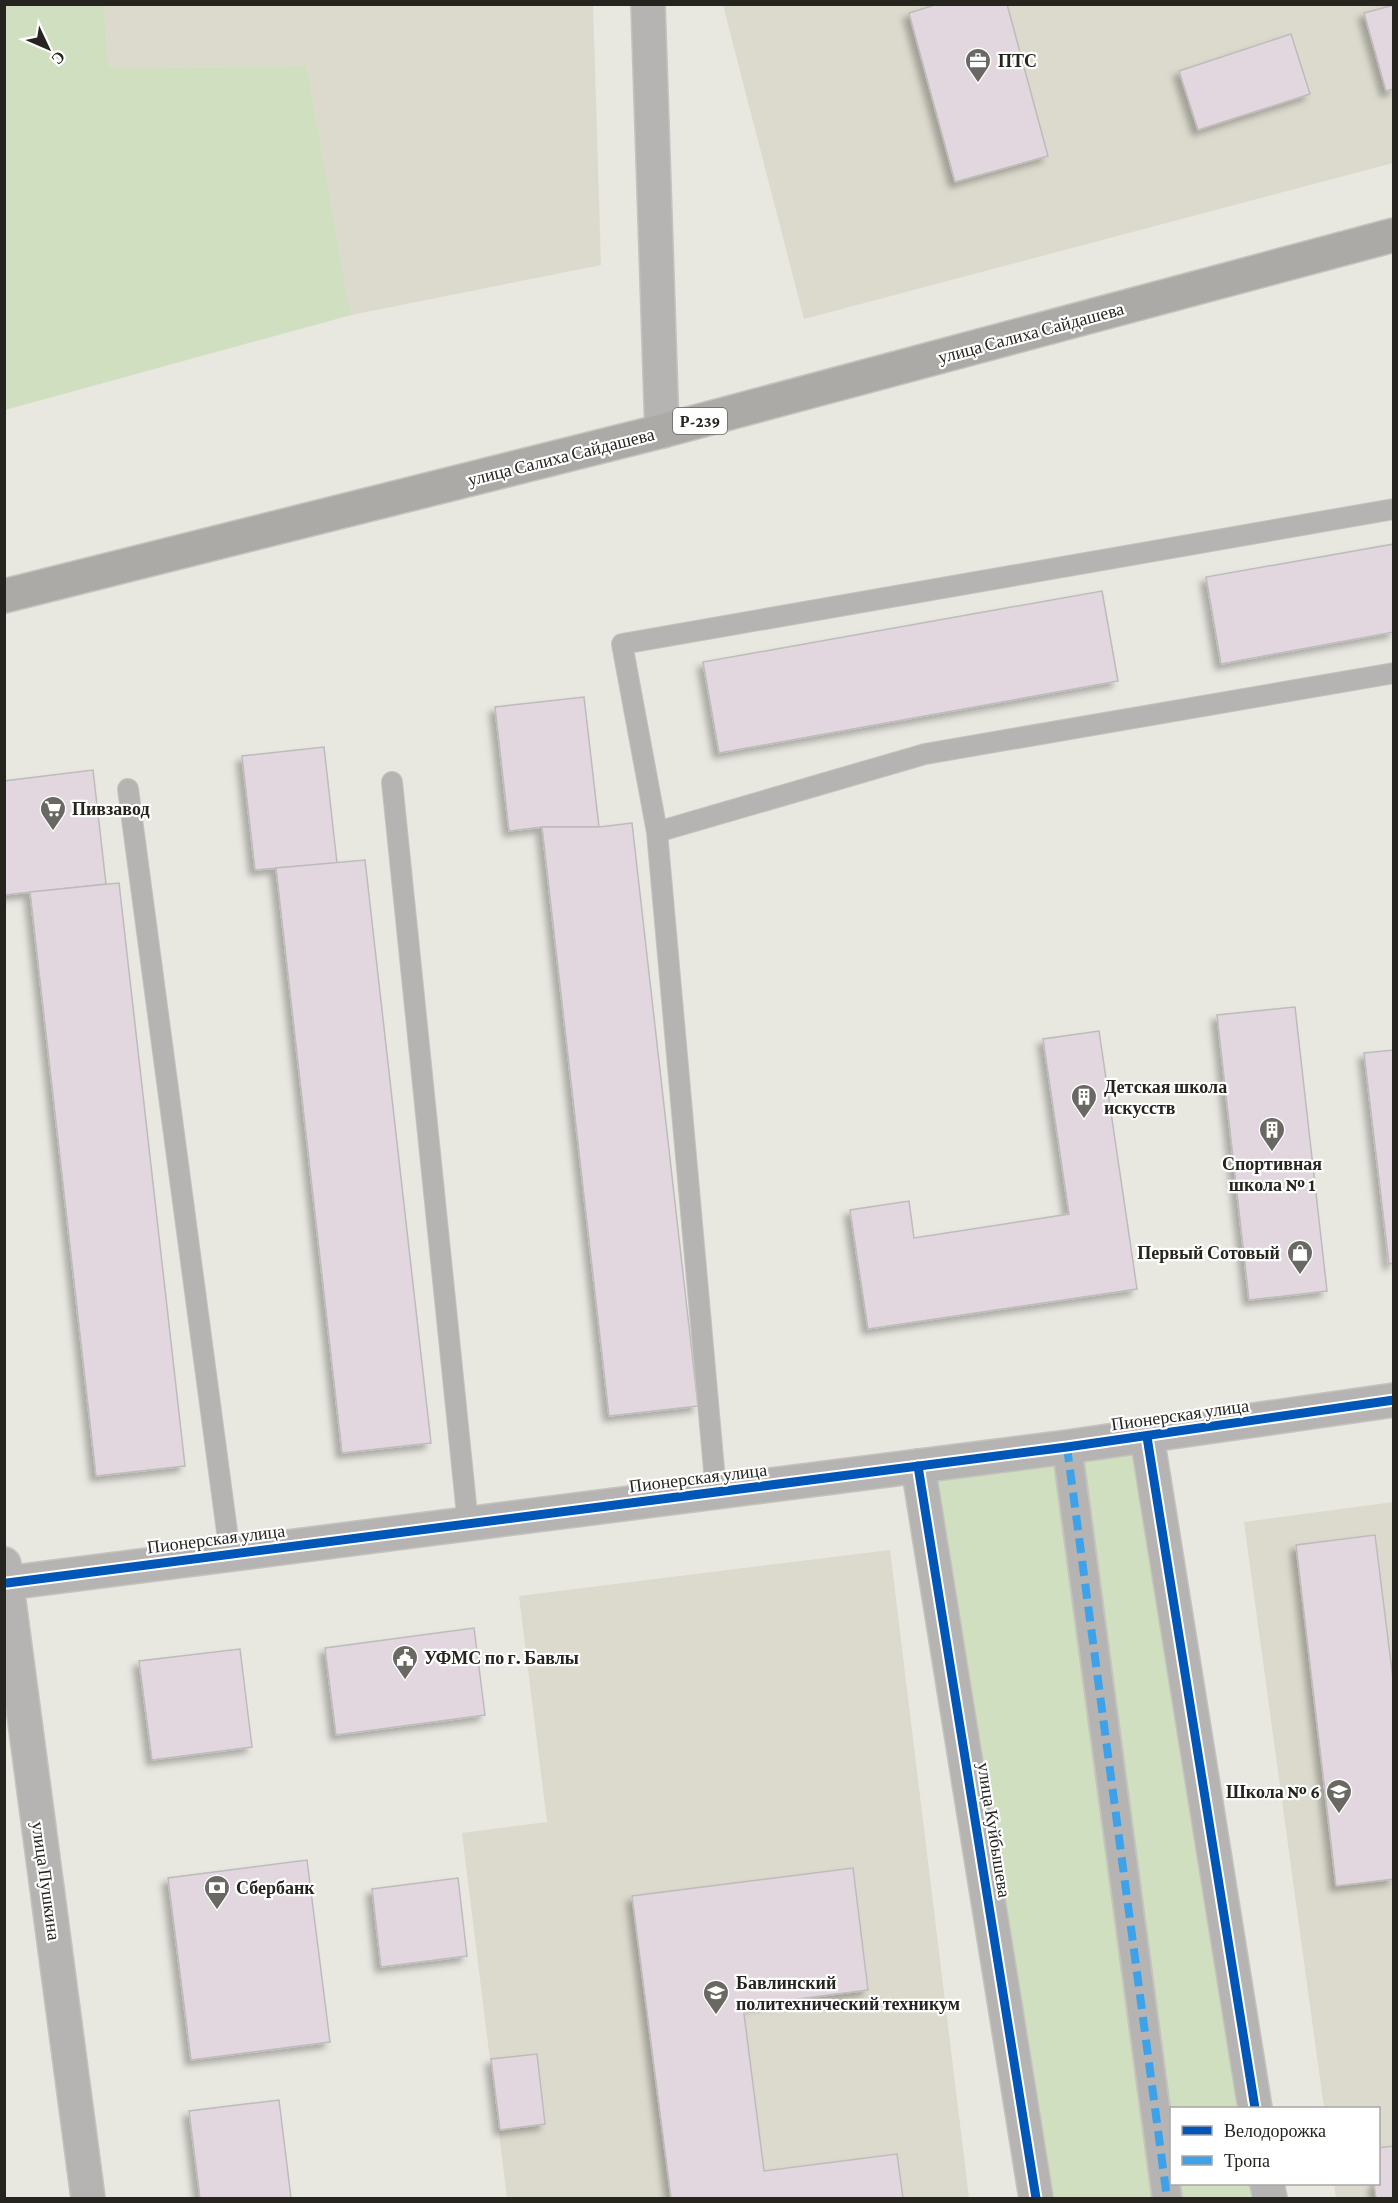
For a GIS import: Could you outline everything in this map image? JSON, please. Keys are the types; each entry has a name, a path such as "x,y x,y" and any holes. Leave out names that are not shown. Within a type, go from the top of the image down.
{"highway":[{"name":"улица Салиха Сайдашева","path":"4,596 662,431 1394,236"}],"street":[{"path":"648,4 662,431"},
{"name":"Пионерская улица","path":"6,1573 230,1554 1147,1437 1394,1400"},
{"path":"1147,1437 1255,2107"},
{"path":"1068,1447 1167,2199"},
{"name":"улица Куйбышева","path":"918,1466 1036,2199"},
{"name":"улица Пушкина","path":"6,1573 88,2199"}],"lane":[{"path":"716,1492 657,832 622,644 1394,509"},
{"path":"657,832 925,754 1394,673"},
{"path":"392,782 468,1524"},
{"path":"128,789 230,1554"}],"shaded area":[{"path":"104,5 593,5 601,265 351,315 307,66 109,67"},
{"path":"723,5 1393,5 1393,163 804,319"},
{"name":"Школа № 6","path":"1393,1502 1393,2198 1336,2198 1334,2185 1380,2185 1380,2107 1324,2107 1244,1522"},
{"name":"Бавлинский политехнический техникум","path":"890,1550 969,2198 507,2198 462,1833 547,1822 519,1596"}],"green space":[{"path":"5,4 104,5 109,67 307,66 351,315 5,410"},
{"path":"1147,1437 1255,2107 1170,2107 1170,2185 1267,2185 1270,2198 1036,2198 918,1466"}],"building":[{"name":"ПТС","path":"938,4 1007,4 1048,156 955,182 909,13"},
{"path":"1394,5 1394,89 1386,91 1364,13"},
{"path":"1291,34 1310,94 1198,130 1179,71"},
{"path":"1394,544 1394,632 1221,664 1206,577"},
{"path":"1102,591 1118,681 719,753 703,662"},
{"path":"584,697 599,827 542,827 509,831 495,707"},
{"path":"324,747 337,863 255,870 242,756"},
{"name":"Пивзавод","path":"93,770 106,884 4,895 4,781"},
{"path":"632,823 698,1406 609,1416 542,827 599,827"},
{"path":"365,860 431,1443 342,1453 276,868"},
{"path":"119,883 185,1466 96,1476 30,892"},
{"name":"Спортивная школа № 1","path":"1295,1007 1327,1291 1249,1300 1217,1015"},
{"name":"Детская школа искусств","path":"1099,1031 1137,1289 868,1329 850,1210 909,1201 914,1238 1069,1214 1043,1039"},
{"path":"1394,1050 1394,1263 1389,1264 1364,1053"},
{"path":"1375,1535 1394,1687 1394,1879 1336,1886 1296,1545"},
{"name":"УФМС по г. Бавлы","path":"474,1628 485,1715 336,1735 325,1648"},
{"path":"240,1649 252,1747 152,1760 139,1661"},
{"path":"307,1860 330,2042 191,2060 168,1878"},
{"path":"853,1868 868,1990 743,2006 764,2171 897,2154 903,2198 671,2198 632,1896"},
{"path":"458,1878 467,1956 381,1967 372,1889"},
{"path":"537,2054 545,2124 500,2130 491,2059"},
{"path":"279,2100 291,2198 200,2198 189,2111"},
{"path":"1394,2146 1394,2198 1376,2198 1374,2185 1380,2185 1380,2148"}],"marked path":[{"path":"1067,1447 1167,2198"}],"cycle path":[{"path":"7,1583 1067,1447 1394,1400"},
{"path":"1147,1437 1255,2107"},
{"path":"918,1466 1036,2198"}],"place":[{"name":"ПТС","path":"978,84"},
{"name":"Пивзавод","path":"53,832"},
{"name":"Детская школа искусств","path":"1084,1120"},
{"name":"Спортивная школа № 1","path":"1272,1153"},
{"name":"Первый Сотовый","path":"1300,1276"},
{"name":"УФМС по г. Бавлы","path":"405,1681"},
{"name":"Школа № 6","path":"1339,1815"},
{"name":"Сбербанк","path":"217,1911"},
{"name":"Бавлинский политехнический техникум","path":"716,2016"}]}
